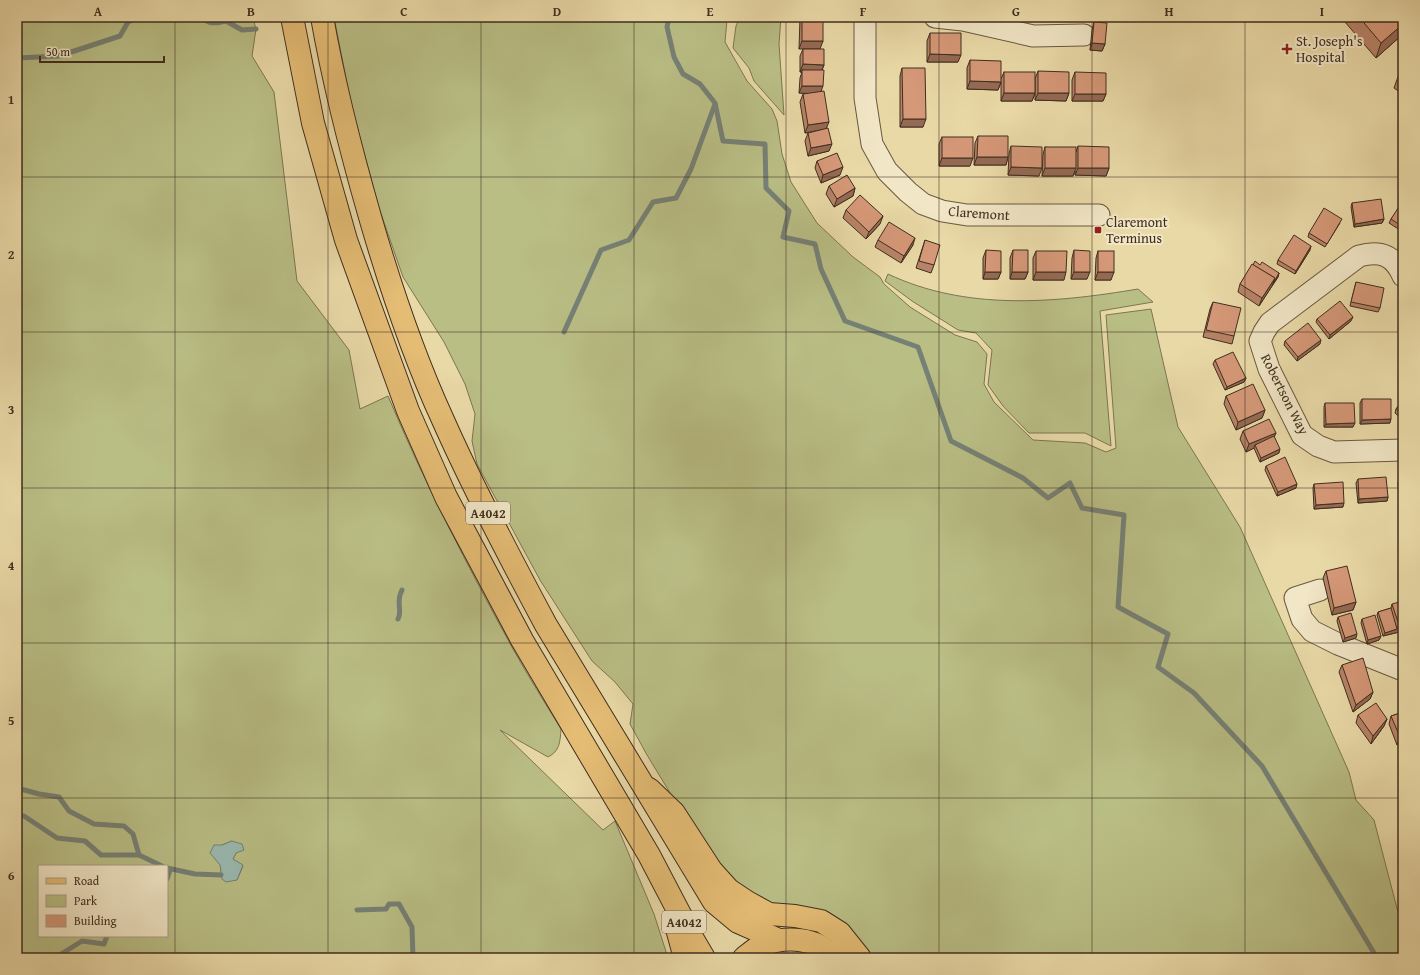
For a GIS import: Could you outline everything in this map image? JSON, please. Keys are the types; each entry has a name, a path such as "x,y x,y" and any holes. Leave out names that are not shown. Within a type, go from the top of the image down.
{"main road":[{"name":"A4042","path":"292,17 313,123 346,240 408,411 446,497 522,640 649,855 704,958"},
{"name":"A4042","path":"322,17 352,155 385,268 414,349 443,420 477,492 535,604 714,902 738,922 779,940"},
{"path":"642,782 674,813 711,870 729,890 769,914 795,916 821,921 840,933 860,958"},
{"name":"A4042","path":"664,885 685,958"},
{"path":"744,958 760,946 779,940 798,939 817,945 835,958"}],"street":[{"name":"Claremont","path":"865,17 866,98 872,144 887,171 908,192 923,204 942,211 967,215 1099,215"},
{"path":"935,17 963,20 1033,36 1084,35"},
{"name":"Robertson Way","path":"1403,276 1401,270 1393,260 1382,253 1369,253 1359,256 1270,323 1260,341 1269,369 1302,435 1318,446 1334,452 1403,450"},
{"path":"1320,590 1296,598 1302,619 1312,631 1338,644 1403,670"}],"green space":[{"path":"17,17 273,17 274,19 254,22 256,29 252,56 274,92 297,281 349,350 360,409 388,396 416,460 463,556 513,649 561,729 560,742 555,752 548,757 500,730 603,830 615,821 654,914 668,958 17,958","holes":["232,841 236,853 233,859 243,866 237,880 221,875 222,845"]},
{"path":"334,17 729,17 727,20 725,42 747,81 772,109 777,121 782,154 791,182 817,223 853,257 880,277 884,284 910,307 955,335 977,342 987,354 984,384 994,402 1033,440 1085,443 1106,452 1116,448 1106,315 1151,309 1178,427 1240,527 1349,772 1356,800 1374,820 1399,916 1403,923 1403,958 870,958 736,884 689,824 630,724 633,704 615,682 592,661 540,580 477,464 472,441 475,414 465,384 444,342 403,277 379,208 351,104"},
{"path":"740,17 781,17 779,44 784,115 754,81 749,68 733,48 736,26"},
{"path":"888,274 918,286 948,294 979,299 1011,301 1075,298 1138,289 1153,302 1100,311 1111,446 1085,433 1029,433 1003,406 988,385 992,350 976,333 958,330 912,301 885,281"}],"water":[{"path":"232,841 242,844 244,850 236,853 233,859 243,865 237,880 226,882 222,879 220,865 210,853 214,845 222,845"}],"building":[{"path":"802,17 823,17 823,41 802,41"},
{"path":"1359,17 1403,17 1403,24 1381,43"},
{"path":"1094,22 1107,23 1105,44 1092,43"},
{"path":"930,33 961,33 961,55 930,54"},
{"path":"803,49 824,49 824,65 803,64"},
{"path":"970,60 1001,61 1001,82 970,81"},
{"path":"1403,67 1403,76 1399,74"},
{"path":"902,68 925,68 926,119 903,119"},
{"path":"802,70 824,70 823,86 802,86"},
{"path":"1038,71 1069,72 1069,93 1038,93"},
{"path":"1004,72 1035,72 1035,93 1004,93"},
{"path":"1075,72 1106,73 1106,94 1075,94"},
{"path":"824,91 829,122 808,125 803,94"},
{"path":"828,128 832,144 811,148 808,133"},
{"path":"978,136 1008,136 1008,157 977,157"},
{"path":"942,137 973,137 973,158 942,158"},
{"path":"1011,146 1042,147 1042,168 1011,167"},
{"path":"1078,146 1109,147 1109,168 1078,168"},
{"path":"1045,147 1076,147 1076,168 1045,168"},
{"path":"837,153 843,167 823,175 817,161"},
{"path":"847,175 855,188 837,199 829,186"},
{"path":"860,195 883,216 869,232 846,210"},
{"path":"1381,199 1384,219 1355,224 1352,203"},
{"path":"1402,202 1403,203 1403,227 1391,219"},
{"path":"1324,208 1342,219 1327,244 1309,233"},
{"path":"889,222 915,238 904,256 878,240"},
{"path":"1294,235 1311,246 1296,271 1278,260"},
{"path":"925,240 940,245 934,265 919,261"},
{"path":"986,250 1001,251 1001,272 985,272"},
{"path":"1013,250 1028,250 1028,272 1012,272"},
{"path":"1074,250 1090,251 1090,272 1074,272"},
{"path":"1036,251 1067,251 1066,272 1036,272"},
{"path":"1098,251 1114,251 1114,272 1098,272"},
{"path":"1255,261 1260,265 1262,262 1279,273 1274,282 1275,278 1253,265"},
{"path":"1252,264 1275,278 1262,298 1240,284"},
{"path":"1356,282 1384,288 1380,308 1351,302"},
{"path":"1340,301 1353,317 1330,335 1317,319"},
{"path":"1213,302 1241,308 1234,336 1206,330"},
{"path":"1308,323 1321,340 1298,357 1285,341"},
{"path":"1233,352 1246,378 1227,387 1215,360"},
{"path":"1253,384 1265,410 1238,422 1226,396"},
{"path":"1362,399 1391,399 1391,419 1362,420"},
{"path":"1403,400 1403,415 1396,409"},
{"path":"1325,403 1354,403 1355,423 1326,424"},
{"path":"1269,419 1276,433 1249,444 1243,431"},
{"path":"1274,436 1280,449 1261,458 1255,445"},
{"path":"1285,457 1297,484 1278,492 1266,466"},
{"path":"1386,477 1388,497 1359,499 1358,479"},
{"path":"1399,479 1403,479 1403,499 1401,499"},
{"path":"1343,482 1344,503 1316,505 1314,484"},
{"path":"1347,566 1356,602 1334,608 1326,571"},
{"path":"1403,601 1403,624 1399,625 1392,604"},
{"path":"1391,608 1397,629 1385,633 1378,612"},
{"path":"1351,613 1357,634 1345,638 1338,617"},
{"path":"1375,615 1381,636 1368,640 1362,619"},
{"path":"1363,658 1373,692 1356,705 1342,665"},
{"path":"1376,703 1387,719 1373,736 1358,715"},
{"path":"1403,712 1403,736 1400,737 1391,716"}],"waterway":[{"path":"17,58 59,56 120,36 128,22 138,17"},
{"path":"174,17 180,19 185,17"},
{"path":"202,17 204,20 210,22 216,23 226,21 242,30 256,29"},
{"path":"669,17 667,27 674,57 683,74 700,84 715,103 723,141 765,144 766,188 789,211 783,237 815,244 821,269 845,321 918,347 951,441 1023,478 1048,498 1070,483 1082,508 1124,515 1118,607 1168,634 1158,667 1194,693 1262,766 1377,958"},
{"path":"564,332 601,250 629,240 653,202 676,198 691,169 715,104"},
{"path":"398,619 400,612 399,599 402,590"},
{"path":"17,788 39,794 59,797 69,811 94,824 124,826 133,834 139,855"},
{"path":"17,816 24,816 57,838 85,841 101,855 139,855 160,865"},
{"path":"168,868 195,874 221,875"},
{"path":"168,876 170,870"},
{"path":"357,910 386,909 389,904 399,904 412,927 413,958"},
{"path":"58,958 58,956 82,941 104,944 107,937"}],"place":[{"name":"St. Joseph's Hospital","path":"1287,49"},
{"name":"Claremont Terminus","path":"1098,230"}]}
